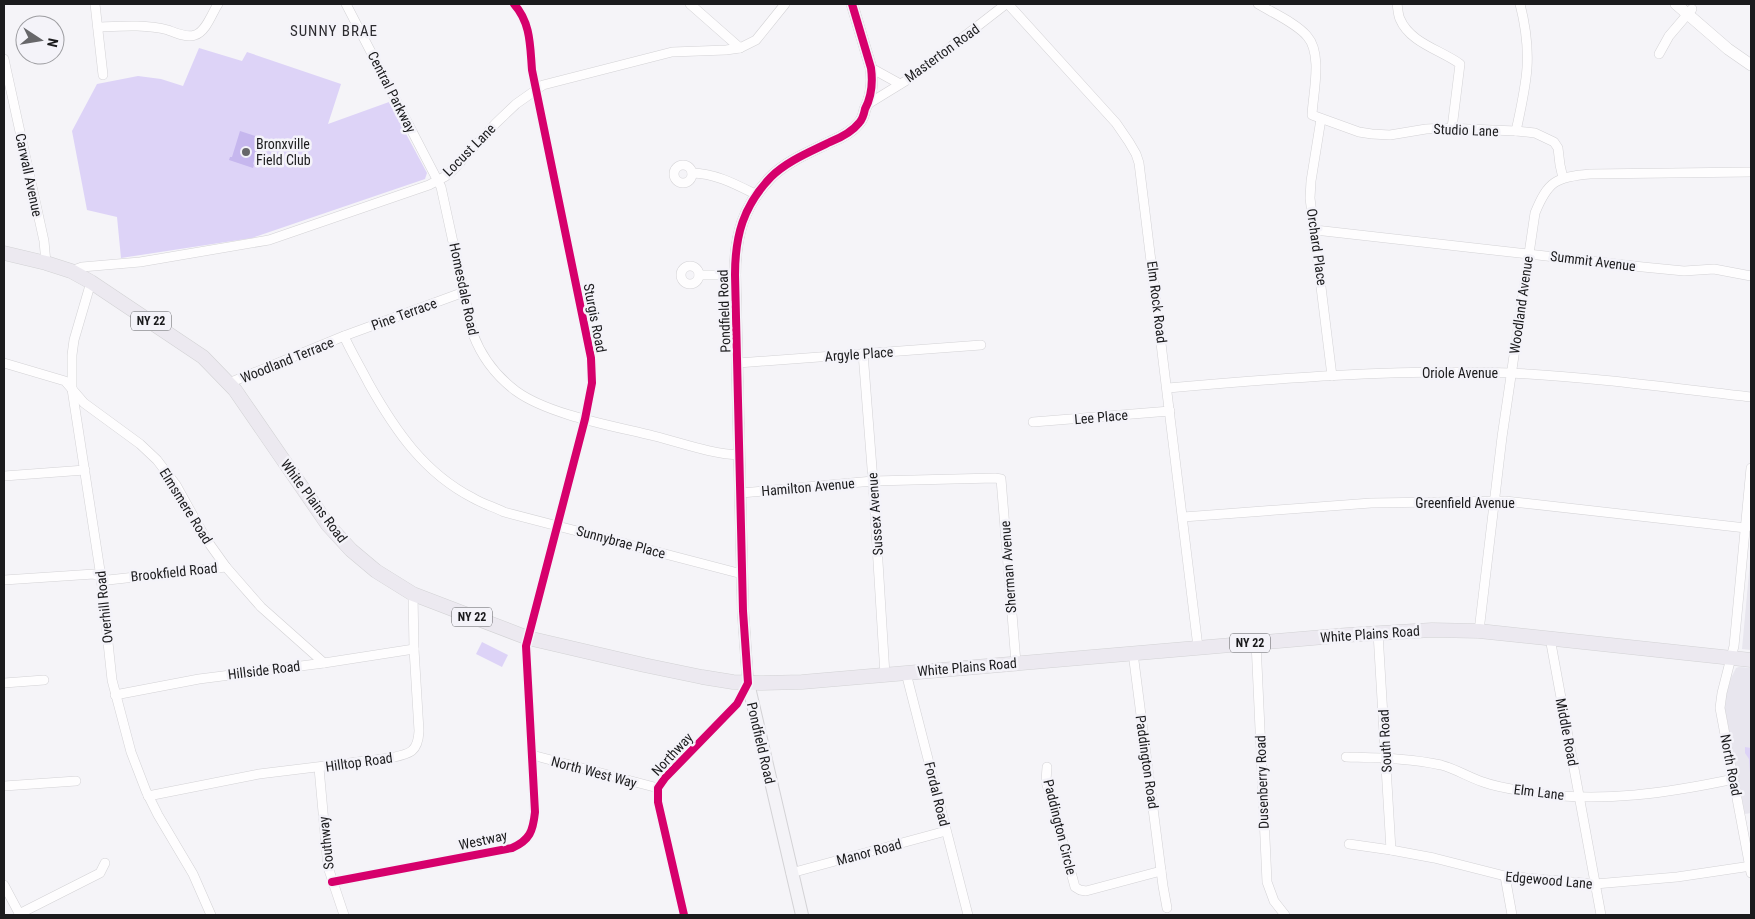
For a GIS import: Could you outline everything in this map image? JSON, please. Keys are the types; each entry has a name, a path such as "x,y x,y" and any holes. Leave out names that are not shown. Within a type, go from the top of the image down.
{"main road":[{"name":"NY 22","path":"4,253 46,263 92,282 203,357 228,383"},
{"name":"White Plains Road","path":"228,383 328,525 351,550 376,571 413,594 528,638 682,674 748,682 802,682 1256,642 1432,630 1479,631 1751,660"},
{"name":"Pondfield Road","path":"748,682 802,915"}],"street":[{"path":"95,4 103,75"},
{"path":"98,27 133,26 162,28 188,36 196,35 202,31 218,4"},
{"name":"Central Parkway","path":"346,4 438,181"},
{"name":"Sturgis Road","path":"514,4 525,21 529,32 532,70 591,358 592,383 585,419 528,638"},
{"path":"690,4 740,48"},
{"name":"Locust Lane","path":"71,272 82,267 140,262 269,240 438,181 455,168 496,123 543,85 672,52 740,48 756,40 785,4"},
{"name":"Pondfield Road","path":"748,682 742,574 735,275 738,235 750,204 771,177 794,160 844,136 859,124 872,90 871,68 852,4"},
{"name":"Masterton Road","path":"868,104 912,77 1007,4"},
{"name":"Elm Rock Road","path":"1007,4 1116,123 1136,154 1140,170 1168,388 1198,647"},
{"name":"Studio Lane","path":"1258,4 1301,30 1311,41 1316,60 1312,115 1359,132 1372,134 1390,135 1426,129 1452,128 1536,133 1554,142 1558,148 1563,178"},
{"path":"1397,4 1399,18 1405,28 1425,44 1460,64 1452,128"},
{"path":"1516,131 1524,95 1529,58 1528,42 1520,4"},
{"path":"1676,4 1688,9 1733,45 1751,56"},
{"path":"1659,54 1688,9"},
{"path":"1688,9 1728,49 1751,65"},
{"name":"Carwall Avenue","path":"4,59 44,241 46,263"},
{"name":"Masterton Road","path":"871,68 900,84"},
{"name":"Orchard Place","path":"1322,119 1311,181 1310,198 1332,376"},
{"path":"1563,178 1590,174 1751,172"},
{"path":"692,174 703,173 718,177 758,195"},
{"name":"Woodland Avenue","path":"1479,631 1511,374 1535,213 1541,199 1554,182 1563,178"},
{"name":"Homesdale Road","path":"438,181 443,192 473,334 479,350 491,368 517,392 550,409 585,419 712,451 740,455"},
{"name":"Summit Avenue","path":"1315,230 1684,271 1714,269 1751,276"},
{"path":"699,275 735,275"},
{"name":"Overhill Road","path":"92,282 74,340 72,389 101,577 108,649 115,695 131,752 148,796 193,874 211,915"},
{"name":"Pine Terrace","path":"344,336 464,292"},
{"name":"Woodland Terrace","path":"228,383 344,336"},
{"name":"Sunnybrae Place","path":"344,336 378,401 412,451 429,468 472,498 504,512 742,574"},
{"name":"Argyle Place","path":"738,363 981,345"},
{"name":"Sussex Avenue","path":"863,353 885,675"},
{"name":"Elmsmere Road","path":"4,363 65,382 84,403 140,444 162,466 176,485 206,539 226,567 262,607 324,663"},
{"name":"Oriole Avenue","path":"1168,388 1332,376 1425,373 1511,374 1630,383 1751,397"},
{"name":"Lee Place","path":"1033,422 1170,411"},
{"name":"North Road","path":"1751,468 1734,646 1720,708 1751,868"},
{"path":"4,476 84,470"},
{"name":"Hamilton Avenue","path":"741,493 873,481 995,478"},
{"name":"Sherman Avenue","path":"995,478 1001,479 1002,482 1016,662"},
{"name":"Greenfield Avenue","path":"1183,517 1371,503 1495,501 1746,528"},
{"name":"Brookfield Road","path":"4,580 94,574 108,580 226,567"},
{"name":"Hilltop Road","path":"148,796 259,774 319,768 407,755 414,749 419,739 413,594"},
{"name":"South Road","path":"1378,633 1391,850"},
{"name":"Westway","path":"332,882 512,848 522,844 532,829 535,812 526,646 528,638"},
{"name":"Middle Road","path":"1550,638 1601,915"},
{"name":"Dusenberry Road","path":"1256,642 1266,882 1274,901 1285,915"},
{"name":"Hillside Road","path":"115,695 199,678 324,663 414,649"},
{"name":"Paddington Road","path":"1133,653 1167,908"},
{"name":"Fordal Road","path":"906,673 968,915"},
{"path":"4,682 44,680"},
{"name":"Northway","path":"684,915 658,802 658,788 665,778 737,704 748,682"},
{"name":"North West Way","path":"532,755 658,788"},
{"name":"Elm Lane","path":"1346,758 1421,761 1441,766 1483,783 1536,793 1579,797 1650,794 1734,779"},
{"name":"Paddington Circle","path":"1047,767 1046,781 1075,887 1086,891 1161,871"},
{"name":"Southway","path":"319,768 328,868 344,915"},
{"path":"4,786 76,781"},
{"name":"Manor Road","path":"791,873 946,831"},
{"name":"Edgewood Lane","path":"1349,844 1434,858 1505,876 1596,884 1751,868"},
{"path":"4,885 20,915 100,873 105,863"},
{"path":"1505,876 1512,915"}],"shaded area":[{"name":"Bronxville Field Club","path":"199,48 242,61 247,52 341,84 328,124 389,102 427,173 425,179 252,238 121,258 117,217 87,210 72,131 97,84 138,76 161,79 183,86"},
{"path":"240,131 261,138 253,168 229,160 232,157"},
{"path":"1751,551 1751,650 1742,649"},
{"path":"482,642 508,655 502,667 476,654"},
{"path":"1736,668 1751,668 1751,813 1745,814 1725,709 1731,678"},
{"path":"1745,747 1751,748 1751,786 1749,759 1745,753"}],"cycle path":[{"path":"332,882 512,848 523,842 532,830 535,812 526,646 585,419 592,383 591,358 532,70 529,35 524,19 514,4"},
{"path":"684,915 658,802 658,788 665,778 737,704 748,683 743,611 735,275 739,234 747,210 761,188 777,171 807,153 838,139 856,126 862,119 871,94 872,74 852,4"}],"place":[{"name":"Bronxville Field Club","path":"246,152"}],"district":[{"name":"SUNNY BRAE","path":"334,31"}]}
